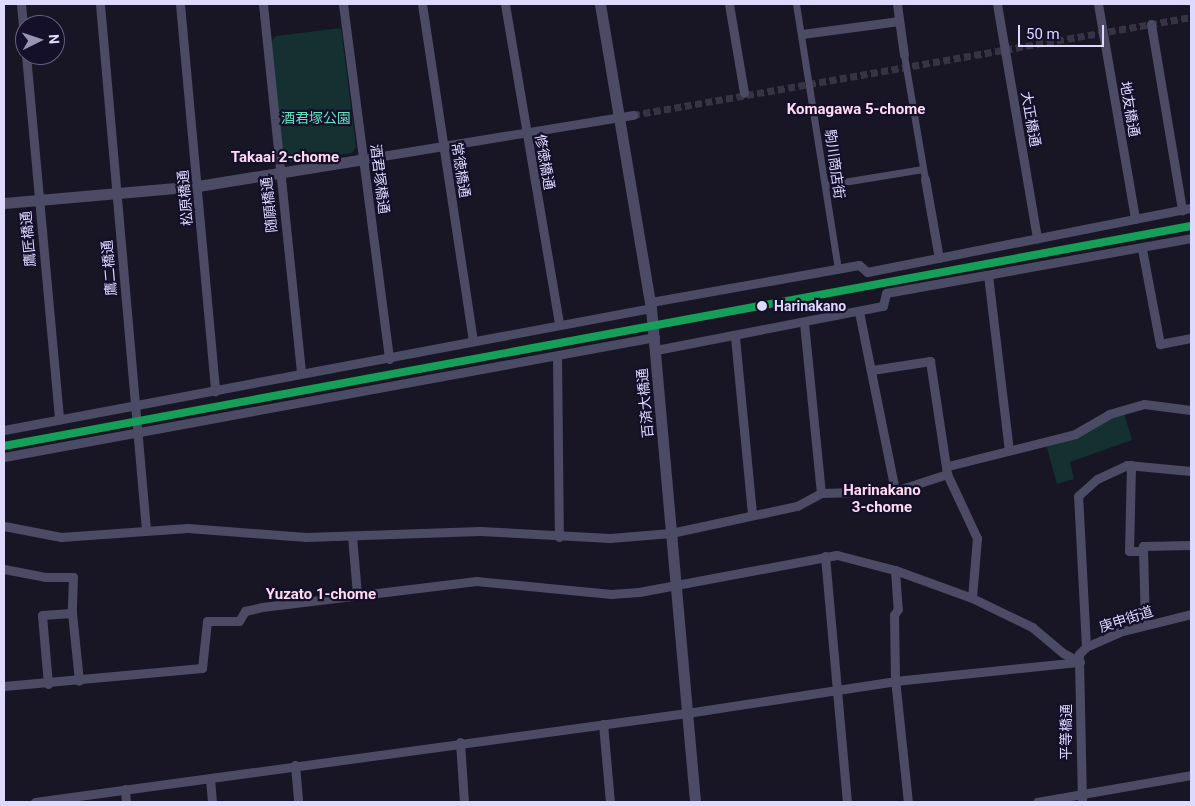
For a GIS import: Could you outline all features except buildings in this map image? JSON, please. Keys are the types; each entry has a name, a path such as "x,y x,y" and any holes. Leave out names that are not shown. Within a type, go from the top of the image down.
{"street":[{"name":"鷹二橋通","path":"100,4 146,530"},
{"name":"松原橋通","path":"180,4 198,186 215,391"},
{"name":"随願橋通","path":"262,4 301,373"},
{"name":"酒君塚橋通","path":"343,4 390,358"},
{"name":"常徳橋通","path":"422,4 473,340"},
{"name":"修徳橋通","path":"505,4 559,324"},
{"name":"百済大橋通","path":"600,4 651,305 695,802"},
{"path":"729,4 744,93"},
{"name":"駒川商店街","path":"796,4 838,269"},
{"path":"897,4 939,258"},
{"name":"大正橋通","path":"997,4 1037,239"},
{"name":"地友橋通","path":"1098,4 1135,219"},
{"path":"802,34 899,21"},
{"path":"4,430 301,373 390,358 473,340 859,265 866,272 1186,209 1151,24"},
{"name":"鷹匠橋通","path":"27,65 59,420"},
{"path":"4,203 198,186 632,115"},
{"path":"825,185 924,169"},
{"path":"656,350 735,337 859,312 883,306 886,293 1142,249 1191,238"},
{"path":"1142,249 1160,344 1191,338"},
{"path":"988,275 1009,450"},
{"path":"859,312 895,491"},
{"path":"804,323 821,493"},
{"path":"4,457 138,435 654,337"},
{"path":"735,337 752,515"},
{"path":"557,356 559,537"},
{"path":"872,370 930,361 948,470 977,538 972,598"},
{"path":"4,526 61,537 188,528 306,537 480,531 559,537 610,538 672,533 797,506 821,493 895,491 948,470 1009,450 1075,434 1109,414 1144,404 1191,410"},
{"path":"1131,465 1128,551 1142,551"},
{"path":"1086,647 1078,496 1097,479 1131,465 1191,472"},
{"path":"352,536 357,594"},
{"path":"1145,626 1143,546 1191,545"},
{"path":"4,686 48,684 202,668 207,621 239,621 245,611 262,607 476,581 611,594 676,585 825,556 855,558 895,570 972,598 1032,627 1063,653 1080,662"},
{"path":"825,556 847,802"},
{"path":"4,569 46,576 73,577 72,612 79,681"},
{"path":"895,570 898,609 894,615 895,681 908,802"},
{"path":"48,684 42,614 72,612"},
{"name":"庚申街道","path":"1080,662 1079,654 1086,647 1119,632 1191,614"},
{"path":"40,802 460,742 687,713 895,681 1080,662"},
{"name":"平等橋通","path":"1080,662 1081,799"},
{"path":"603,724 610,802"},
{"path":"460,742 464,802"},
{"path":"295,765 298,802"},
{"path":"1037,802 1081,799 1191,775"},
{"path":"210,779 212,802"},
{"path":"125,789 126,802"}],"green space":[{"name":"酒君塚公園","path":"341,28 356,147 352,153 290,162 283,157 271,42 276,36"},
{"path":"1124,413 1132,440 1070,462 1074,479 1057,484 1046,444"}],"tunnel":[{"path":"633,115 1191,17"}],"transit line":[{"path":"4,446 1191,226"}],"place":[{"name":"Harinakano","path":"762,306"}],"district":[{"name":"Komagawa 5-chome","path":"856,110"},
{"name":"Takaai 2-chome","path":"285,158"},
{"name":"Harinakano 3-chome","path":"882,498"},
{"name":"Yuzato 1-chome","path":"321,595"}]}
